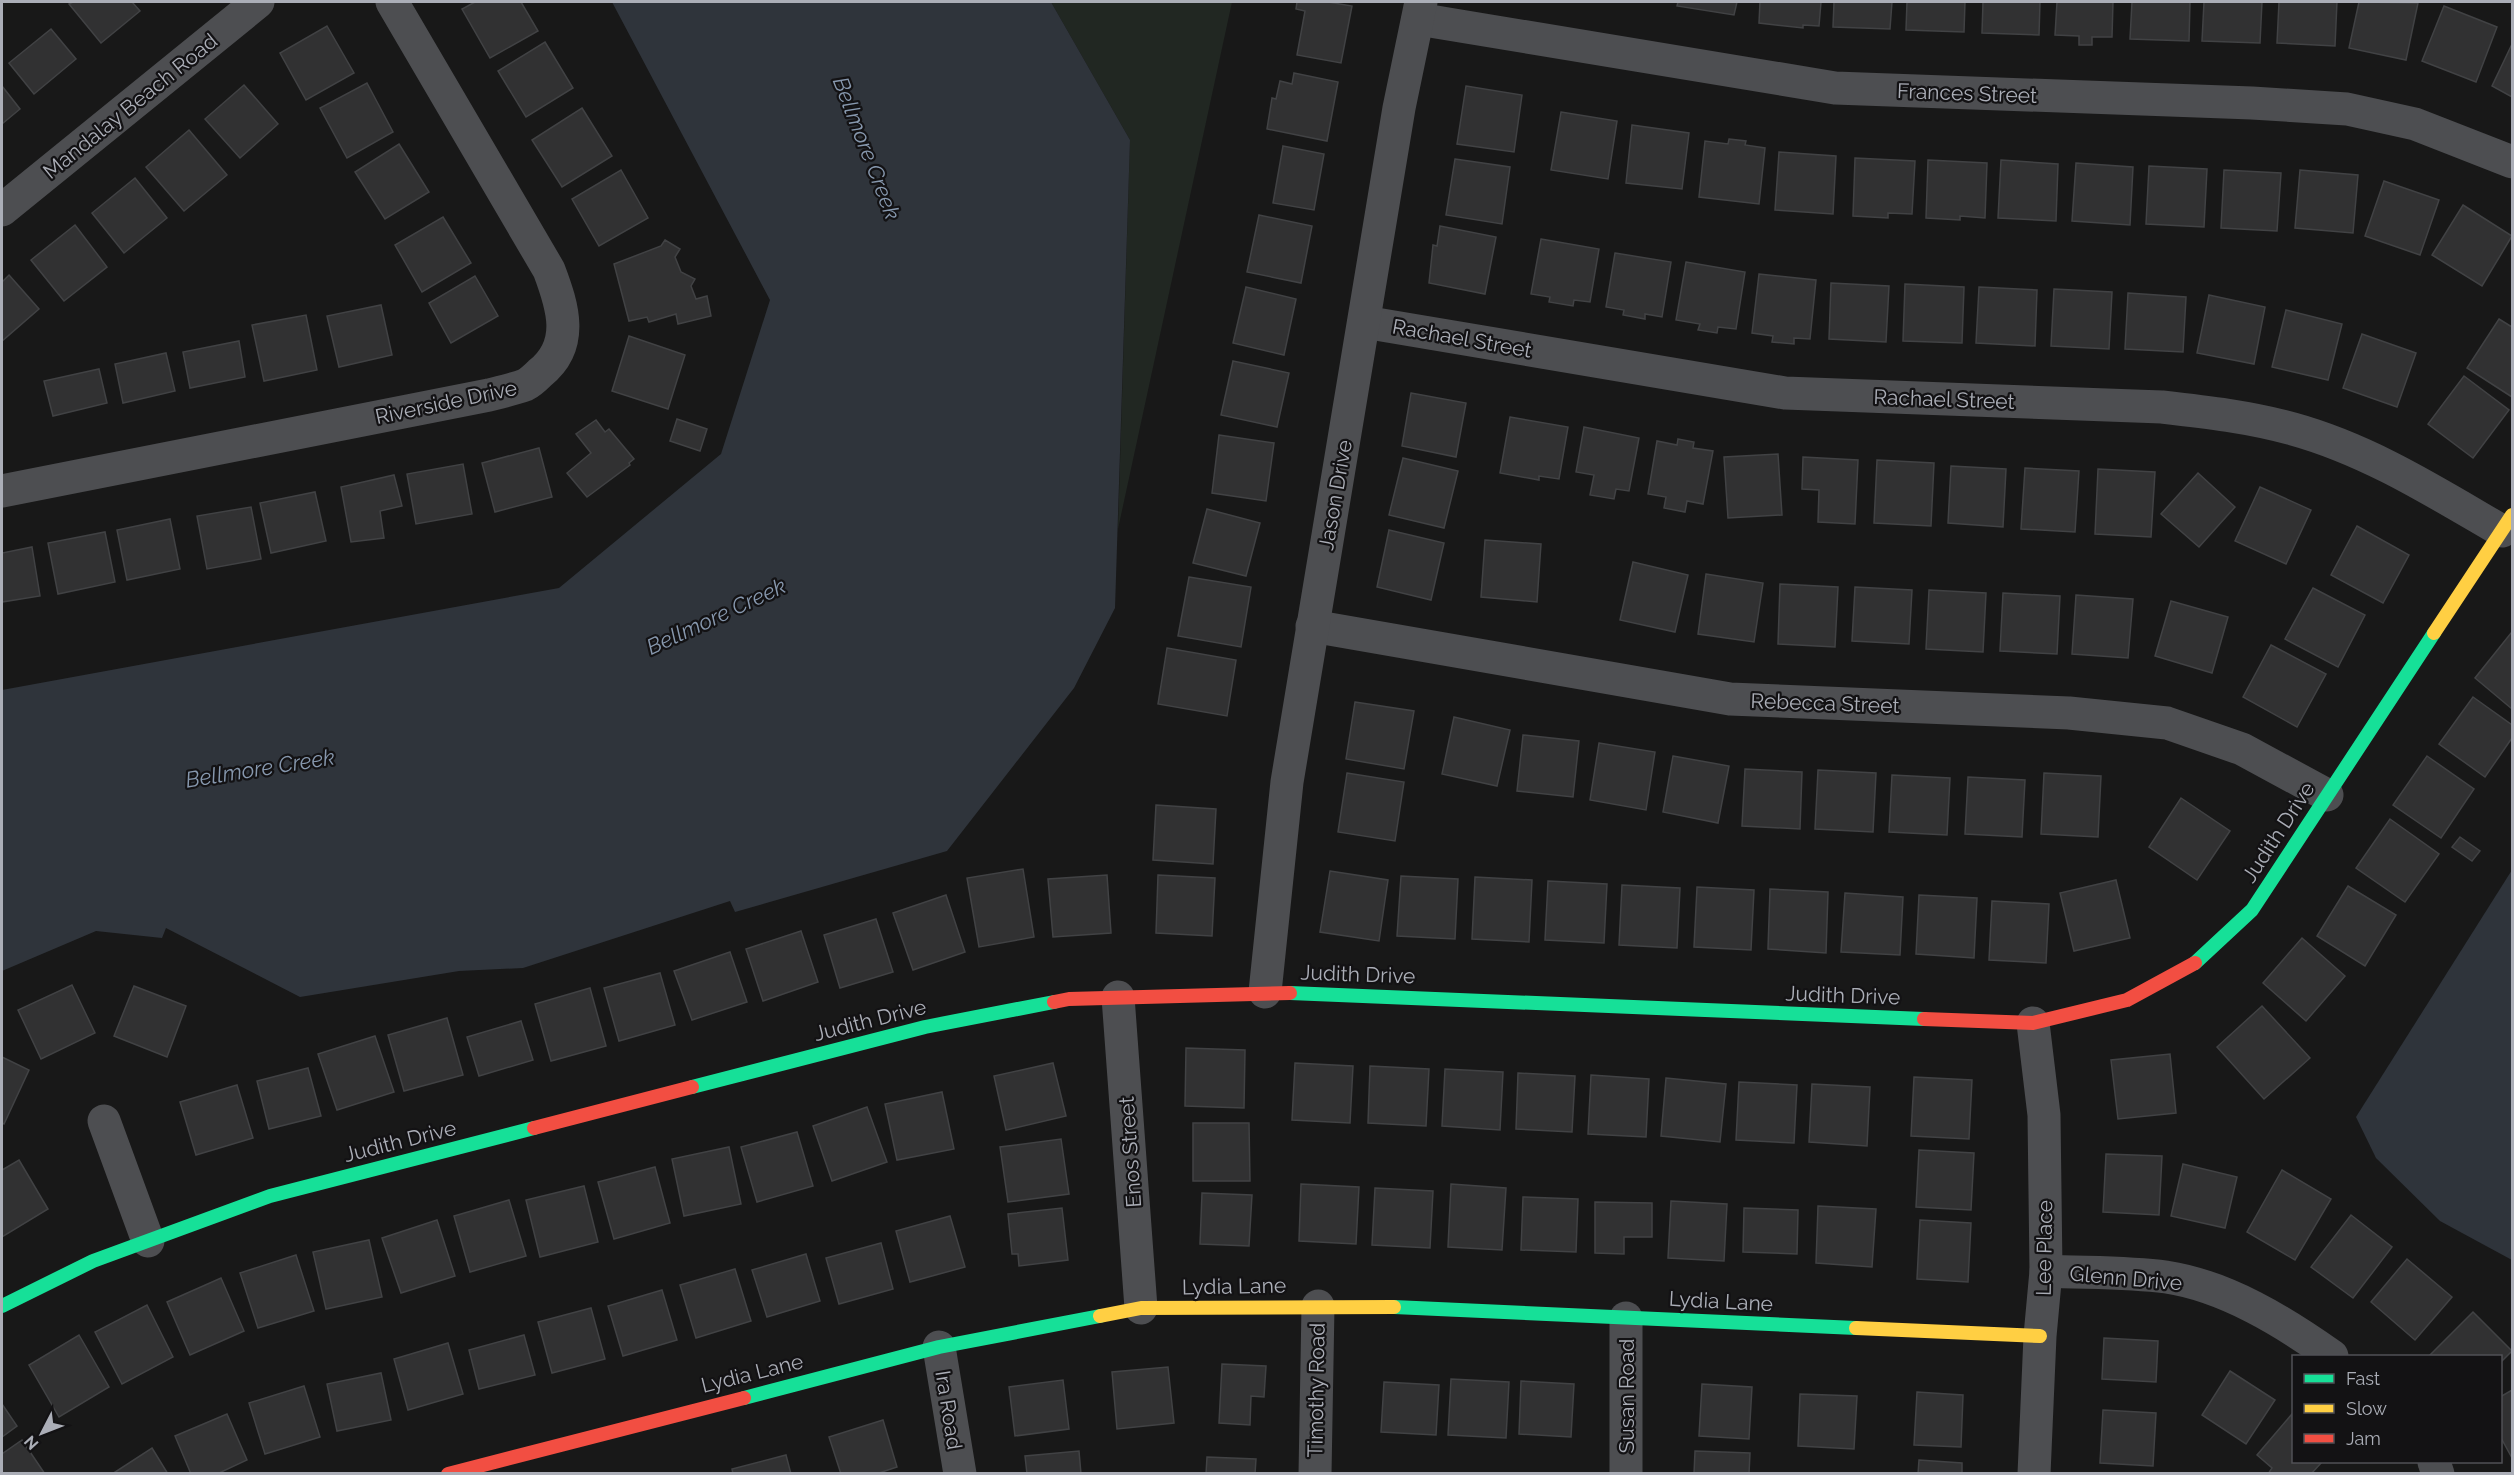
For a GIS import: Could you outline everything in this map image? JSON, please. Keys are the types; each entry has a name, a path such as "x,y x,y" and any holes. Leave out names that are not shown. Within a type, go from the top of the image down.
{"street":[{"name":"Mandalay Beach Road","path":"2,210 258,2"},
{"name":"Riverside Drive","path":"2,492 489,395 527,384 550,365 559,352 564,331 563,308 549,270 392,2"},
{"name":"Frances Street","path":"1419,10 1835,88 2252,103 2347,109 2415,124 2512,162"},
{"name":"Jason Drive","path":"1265,992 1287,782 1399,108 1419,10"},
{"name":"Rachael Street","path":"1364,322 1785,393 2162,407 2222,414 2294,429 2362,454 2507,523"},
{"name":"Judith Drive","path":"2,1306 93,1261 270,1196 925,1027 1034,1004 1118,997 1265,992 2033,1023 2127,1000 2198,961 2252,910 2507,523"},
{"name":"Rebecca Street","path":"1312,626 1730,699 2069,713 2167,723 2242,749 2327,795"},
{"name":"Enos Street","path":"1118,997 1141,1308"},
{"name":"Lee Place","path":"2033,1023 2044,1115 2046,1271 2040,1336 2034,1473"},
{"path":"104,1121 148,1240"},
{"name":"Glenn Drive","path":"2046,1271 2140,1275 2185,1281 2239,1301 2330,1355"},
{"name":"Lydia Lane","path":"448,1473 524,1463 939,1347 1141,1308 1318,1306 2040,1336"},
{"name":"Timothy Road","path":"1315,1473 1318,1306"},
{"name":"Susan Road","path":"1626,1318 1626,1473"},
{"name":"Ira Road","path":"939,1347 960,1473"}],"shaded area":[{"path":"1051,2 1232,2 1118,529 1130,140"}],"water":[{"name":"Bellmore Creek","path":"612,2 1051,2 1130,140 1115,608 1074,688 947,851 735,912 730,901 523,968 459,971 300,997 166,928 162,938 96,931 2,971 2,690 559,588 721,454 770,300"},
{"path":"2512,870 2512,1260 2440,1221 2376,1158 2356,1117"}],"building":[{"path":"73,2 132,2 140,11 101,43 69,4"},
{"path":"475,2 521,2 538,31 490,58 462,9"},
{"path":"1297,2 1328,2 1352,6 1341,63 1297,55 1305,11 1296,9"},
{"path":"1678,2 1737,2 1734,15 1677,6"},
{"path":"1760,2 1821,2 1819,26 1803,25 1803,28 1759,23"},
{"path":"1834,2 1892,2 1890,29 1833,27"},
{"path":"1907,2 1965,2 1964,32 1906,30"},
{"path":"1983,2 2040,2 2039,35 1982,33"},
{"path":"2057,2 2113,2 2112,37 2092,37 2092,45 2079,45 2079,36 2055,35"},
{"path":"2132,2 2190,2 2189,41 2130,39"},
{"path":"2204,2 2262,2 2260,43 2202,41"},
{"path":"2279,2 2337,2 2335,46 2277,43"},
{"path":"2359,2 2418,3 2406,60 2349,48"},
{"path":"2444,6 2497,27 2476,82 2422,61"},
{"path":"327,26 354,73 306,100 280,53"},
{"path":"51,29 76,59 34,94 9,63"},
{"path":"545,42 573,88 526,117 498,71"},
{"path":"2512,44 2512,97 2492,86"},
{"path":"1294,73 1338,82 1327,141 1267,129 1272,98 1276,99 1280,81 1292,84"},
{"path":"367,83 393,132 347,158 320,108"},
{"path":"244,85 278,124 240,158 205,119"},
{"path":"2,86 20,109 2,124"},
{"path":"1466,86 1522,95 1514,152 1457,144"},
{"path":"582,108 612,156 562,187 532,140"},
{"path":"1561,112 1617,121 1608,179 1551,170"},
{"path":"1632,125 1689,133 1682,189 1626,183"},
{"path":"189,130 227,175 184,211 146,167"},
{"path":"1729,139 1746,141 1745,145 1765,148 1759,204 1699,197 1705,141 1728,144"},
{"path":"399,144 429,192 385,219 355,172"},
{"path":"1283,146 1324,154 1314,210 1273,203"},
{"path":"1779,152 1836,156 1833,214 1775,210"},
{"path":"1855,158 1915,161 1912,214 1888,213 1888,218 1853,216"},
{"path":"1455,159 1510,167 1502,224 1446,215"},
{"path":"1928,160 1987,163 1985,218 1960,216 1960,220 1926,218"},
{"path":"2001,160 2058,164 2056,221 1998,218"},
{"path":"2076,163 2133,167 2130,225 2072,221"},
{"path":"2149,166 2207,169 2204,227 2146,224"},
{"path":"621,170 648,218 599,246 572,199"},
{"path":"2224,170 2281,173 2277,231 2221,228"},
{"path":"2300,170 2358,175 2353,233 2295,228"},
{"path":"135,178 167,218 124,253 92,213"},
{"path":"2384,181 2439,200 2420,255 2365,236"},
{"path":"2463,205 2512,236 2482,286 2432,255"},
{"path":"1259,215 1312,226 1301,283 1247,272"},
{"path":"443,217 471,263 422,292 395,245"},
{"path":"75,225 107,267 64,301 31,260"},
{"path":"1440,226 1496,237 1485,294 1429,283 1433,245 1437,246"},
{"path":"1541,239 1599,249 1590,302 1574,300 1573,306 1549,302 1550,297 1531,294"},
{"path":"665,240 680,249 675,257 681,272 695,279 691,286 696,299 707,296 711,316 678,324 676,314 649,322 647,317 629,321 614,264 661,246"},
{"path":"1615,253 1671,262 1662,317 1645,314 1645,319 1623,315 1624,310 1606,307"},
{"path":"1686,262 1745,272 1736,329 1718,327 1717,333 1698,330 1700,324 1676,320"},
{"path":"1759,274 1816,280 1810,339 1794,338 1794,344 1772,342 1773,336 1752,333"},
{"path":"9,275 39,309 2,341 2,282"},
{"path":"475,276 498,316 451,343 429,303"},
{"path":"1831,283 1889,286 1886,342 1829,339"},
{"path":"1905,284 1964,287 1962,343 1903,341"},
{"path":"1246,287 1296,299 1284,355 1233,343"},
{"path":"1979,287 2037,290 2035,346 1976,343"},
{"path":"2054,289 2112,292 2109,349 2051,346"},
{"path":"2128,293 2186,297 2183,352 2125,349"},
{"path":"2209,295 2265,307 2254,364 2197,353"},
{"path":"381,305 392,355 339,367 327,316"},
{"path":"2286,310 2342,324 2328,380 2272,367"},
{"path":"306,315 317,370 264,381 252,325"},
{"path":"2499,319 2512,327 2512,397 2467,368"},
{"path":"2362,334 2416,353 2397,407 2343,388"},
{"path":"629,336 685,355 668,409 612,391"},
{"path":"239,341 245,377 190,388 183,352"},
{"path":"166,353 175,391 123,403 115,364"},
{"path":"1233,361 1289,373 1277,427 1221,415"},
{"path":"99,369 107,403 53,416 44,381"},
{"path":"2464,376 2509,410 2473,458 2428,424"},
{"path":"1411,393 1466,403 1456,457 1402,446"},
{"path":"1510,417 1568,427 1559,479 1539,476 1539,480 1500,473"},
{"path":"677,419 707,429 700,451 670,441"},
{"path":"596,420 605,432 609,429 634,459 629,463 630,465 587,497 567,473 591,453 576,434"},
{"path":"1584,427 1639,438 1629,491 1616,489 1614,499 1590,495 1594,475 1576,472"},
{"path":"1219,435 1274,443 1266,501 1212,493"},
{"path":"1678,439 1694,442 1693,448 1713,451 1703,504 1687,501 1685,512 1664,508 1666,497 1648,494 1657,441 1677,445"},
{"path":"539,448 552,497 495,512 482,463"},
{"path":"1778,454 1782,515 1728,518 1724,457"},
{"path":"1803,457 1858,460 1855,524 1818,522 1819,490 1802,489"},
{"path":"1403,458 1458,471 1444,528 1389,515"},
{"path":"1877,460 1934,463 1931,526 1874,523"},
{"path":"463,464 472,514 416,524 407,474"},
{"path":"1951,466 2006,469 2003,527 1948,523"},
{"path":"2025,468 2079,471 2075,532 2021,529"},
{"path":"2098,469 2155,472 2151,537 2095,534"},
{"path":"2198,473 2235,507 2199,547 2161,514"},
{"path":"394,475 402,506 380,511 384,538 351,542 341,487"},
{"path":"2260,487 2311,510 2286,564 2235,541"},
{"path":"315,492 326,541 271,553 260,503"},
{"path":"251,507 261,559 207,569 197,516"},
{"path":"1207,509 1260,523 1246,576 1193,563"},
{"path":"170,519 180,569 127,580 117,530"},
{"path":"2357,526 2409,555 2383,603 2331,575"},
{"path":"1389,530 1444,543 1431,600 1377,587"},
{"path":"105,532 115,582 58,594 48,543"},
{"path":"1485,540 1541,544 1537,602 1481,597"},
{"path":"32,547 40,596 2,602 2,553"},
{"path":"1633,562 1688,575 1675,632 1620,620"},
{"path":"1706,574 1763,583 1754,642 1698,634"},
{"path":"1189,577 1251,587 1241,647 1178,636"},
{"path":"1780,584 1838,587 1835,647 1778,644"},
{"path":"1855,587 1912,590 1909,644 1852,641"},
{"path":"2313,588 2365,615 2338,667 2285,639"},
{"path":"1929,590 1986,593 1983,652 1926,649"},
{"path":"2003,593 2060,596 2057,654 2000,651"},
{"path":"2076,595 2133,599 2128,658 2072,654"},
{"path":"2171,601 2228,617 2212,673 2155,656"},
{"path":"2512,634 2512,709 2475,678"},
{"path":"2271,645 2326,674 2297,727 2243,697"},
{"path":"1167,648 1236,660 1227,716 1158,704"},
{"path":"2473,697 2512,725 2512,738 2485,777 2439,744"},
{"path":"1355,702 1414,711 1404,769 1346,759"},
{"path":"1454,717 1510,730 1497,786 1442,774"},
{"path":"1523,735 1579,741 1573,797 1517,791"},
{"path":"1599,743 1655,752 1646,810 1590,800"},
{"path":"1673,756 1729,766 1718,823 1663,812"},
{"path":"2427,756 2474,789 2441,838 2393,805"},
{"path":"1745,769 1802,772 1800,829 1742,826"},
{"path":"1818,770 1876,773 1873,832 1815,829"},
{"path":"1347,773 1404,782 1395,841 1338,832"},
{"path":"2044,773 2101,776 2098,837 2041,834"},
{"path":"1892,775 1950,778 1947,835 1889,832"},
{"path":"1968,777 2025,780 2022,837 1965,834"},
{"path":"2181,798 2230,831 2197,880 2149,847"},
{"path":"1156,805 1216,809 1213,864 1153,860"},
{"path":"2390,819 2439,854 2405,902 2356,868"},
{"path":"2460,837 2480,851 2472,861 2452,847"},
{"path":"1023,869 1034,937 979,947 967,878"},
{"path":"1330,871 1388,880 1379,941 1320,932"},
{"path":"1107,875 1111,933 1053,937 1048,879"},
{"path":"1158,875 1215,878 1212,936 1156,933"},
{"path":"1401,876 1458,879 1455,939 1397,936"},
{"path":"1475,877 1532,880 1529,942 1472,939"},
{"path":"2116,880 2130,938 2074,951 2060,893"},
{"path":"1548,881 1607,884 1604,943 1545,940"},
{"path":"1622,885 1680,888 1677,948 1619,945"},
{"path":"2348,886 2396,915 2365,966 2317,936"},
{"path":"1697,887 1754,890 1751,950 1694,947"},
{"path":"1770,889 1828,892 1826,953 1768,949"},
{"path":"1845,893 1903,897 1900,955 1841,952"},
{"path":"946,895 965,952 913,970 893,913"},
{"path":"1919,895 1977,898 1974,958 1916,954"},
{"path":"1992,901 2049,904 2046,963 1989,960"},
{"path":"876,919 893,972 840,988 824,935"},
{"path":"801,931 818,982 763,1001 746,949"},
{"path":"2302,938 2345,976 2306,1021 2263,983"},
{"path":"730,952 747,1002 692,1020 674,971"},
{"path":"660,973 675,1025 619,1041 604,988"},
{"path":"72,985 95,1033 41,1059 18,1010"},
{"path":"134,986 186,1006 167,1057 114,1036"},
{"path":"590,988 606,1046 551,1061 535,1004"},
{"path":"2262,1006 2310,1058 2264,1099 2217,1047"},
{"path":"447,1018 463,1075 404,1091 388,1035"},
{"path":"521,1021 533,1060 479,1076 467,1037"},
{"path":"375,1036 394,1092 337,1110 318,1054"},
{"path":"1186,1048 1245,1050 1244,1108 1185,1106"},
{"path":"2170,1054 2176,1113 2118,1119 2111,1060"},
{"path":"2,1057 29,1070 4,1124 2,1123"},
{"path":"1053,1063 1066,1116 1006,1130 994,1076"},
{"path":"1295,1063 1353,1066 1350,1123 1292,1120"},
{"path":"1370,1066 1429,1069 1426,1126 1368,1123"},
{"path":"308,1068 321,1116 269,1129 257,1081"},
{"path":"1445,1069 1503,1072 1500,1130 1442,1126"},
{"path":"1518,1073 1575,1076 1572,1132 1516,1129"},
{"path":"1591,1075 1649,1079 1646,1137 1588,1134"},
{"path":"1914,1077 1972,1080 1969,1139 1911,1136"},
{"path":"1666,1078 1726,1084 1720,1142 1661,1136"},
{"path":"1739,1082 1797,1085 1794,1143 1736,1140"},
{"path":"1812,1084 1870,1087 1867,1146 1809,1142"},
{"path":"237,1085 253,1138 196,1155 180,1102"},
{"path":"942,1092 954,1149 897,1160 885,1104"},
{"path":"867,1107 887,1162 832,1181 813,1126"},
{"path":"1193,1123 1249,1123 1250,1181 1193,1181"},
{"path":"797,1132 813,1186 757,1202 741,1147"},
{"path":"1061,1139 1069,1194 1008,1202 1000,1147"},
{"path":"729,1147 741,1204 684,1216 672,1159"},
{"path":"1919,1150 1974,1153 1971,1210 1916,1207"},
{"path":"2106,1154 2162,1156 2159,1215 2103,1212"},
{"path":"19,1160 48,1209 2,1237 2,1170"},
{"path":"2183,1164 2237,1177 2225,1228 2171,1216"},
{"path":"655,1167 670,1223 614,1239 598,1182"},
{"path":"2282,1170 2331,1199 2295,1260 2247,1232"},
{"path":"1301,1184 1359,1187 1356,1244 1299,1241"},
{"path":"1451,1184 1506,1188 1502,1250 1448,1247"},
{"path":"584,1186 598,1242 540,1257 526,1200"},
{"path":"1375,1188 1433,1191 1430,1248 1372,1245"},
{"path":"1202,1193 1252,1195 1249,1246 1200,1244"},
{"path":"1523,1197 1578,1199 1576,1252 1521,1250"},
{"path":"509,1200 526,1256 470,1272 454,1216"},
{"path":"1671,1201 1727,1204 1724,1261 1668,1258"},
{"path":"1595,1202 1652,1203 1652,1237 1624,1237 1624,1254 1595,1253"},
{"path":"1818,1206 1876,1209 1872,1267 1816,1263"},
{"path":"1062,1208 1068,1260 1019,1266 1018,1254 1012,1254 1008,1214"},
{"path":"1744,1208 1798,1210 1797,1254 1743,1252"},
{"path":"2351,1215 2392,1247 2353,1298 2311,1267"},
{"path":"950,1216 965,1267 910,1282 896,1231"},
{"path":"437,1220 455,1276 401,1293 382,1238"},
{"path":"1920,1220 1971,1223 1968,1282 1917,1279"},
{"path":"369,1240 382,1297 326,1309 313,1252"},
{"path":"881,1243 893,1289 839,1304 826,1258"},
{"path":"806,1254 820,1301 767,1317 752,1270"},
{"path":"296,1255 314,1311 258,1328 240,1273"},
{"path":"2407,1259 2452,1297 2415,1340 2371,1302"},
{"path":"735,1269 751,1321 696,1338 680,1285"},
{"path":"221,1278 244,1331 190,1355 167,1302"},
{"path":"662,1290 677,1340 623,1356 608,1306"},
{"path":"147,1305 173,1357 122,1384 95,1332"},
{"path":"591,1308 605,1359 552,1373 538,1322"},
{"path":"2473,1312 2512,1351 2502,1361 2502,1355 2430,1355"},
{"path":"79,1335 109,1387 59,1417 29,1365"},
{"path":"524,1335 535,1375 479,1389 469,1350"},
{"path":"2104,1338 2158,1341 2156,1382 2102,1379"},
{"path":"448,1343 463,1394 408,1410 394,1359"},
{"path":"1222,1364 1266,1366 1264,1397 1251,1396 1250,1425 1219,1423"},
{"path":"1168,1367 1174,1423 1117,1429 1112,1372"},
{"path":"2230,1371 2275,1400 2246,1444 2202,1415"},
{"path":"381,1373 391,1420 337,1431 327,1384"},
{"path":"1451,1379 1509,1382 1506,1438 1448,1435"},
{"path":"1063,1380 1069,1429 1015,1436 1009,1387"},
{"path":"1521,1381 1574,1384 1571,1437 1519,1434"},
{"path":"1384,1382 1439,1385 1436,1435 1381,1432"},
{"path":"1702,1384 1752,1387 1749,1439 1699,1436"},
{"path":"304,1386 320,1437 265,1454 249,1403"},
{"path":"2512,1390 2512,1458 2502,1440 2502,1396"},
{"path":"1917,1392 1963,1395 1961,1447 1914,1445"},
{"path":"1800,1394 1857,1396 1854,1449 1798,1446"},
{"path":"2,1404 17,1426 2,1437"},
{"path":"2103,1410 2156,1413 2153,1466 2100,1463"},
{"path":"227,1414 247,1460 217,1474 191,1474 175,1436"},
{"path":"2292,1414 2292,1463 2321,1463 2311,1474 2268,1474 2272,1468 2257,1455"},
{"path":"883,1420 897,1467 876,1474 841,1474 829,1437"},
{"path":"22,1440 45,1474 2,1474 2,1454"},
{"path":"152,1448 168,1474 112,1474"},
{"path":"1079,1451 1081,1474 1027,1474 1025,1456"},
{"path":"1695,1451 1750,1453 1749,1474 1694,1474"},
{"path":"786,1455 791,1474 733,1474 732,1469"},
{"path":"1207,1457 1256,1459 1255,1474 1206,1474"},
{"path":"1919,1460 1962,1463 1962,1474 1918,1474"}],"traffic: fast":[{"path":"2195,963 2252,910 2434,633"},
{"path":"1290,993 1924,1019"},
{"path":"692,1087 925,1027 1054,1002"},
{"path":"2,1306 93,1261 270,1196 534,1128"},
{"path":"1394,1307 1856,1328"},
{"path":"744,1398 939,1347 1100,1316"}],"traffic: slow":[{"path":"2434,633 2512,515"},
{"path":"1100,1316 1141,1308 1394,1307"},
{"path":"1856,1328 2040,1336"}],"traffic: jam":[{"path":"1924,1019 2033,1023 2127,1000 2195,963"},
{"path":"1054,1002 1069,999 1290,993"},
{"path":"534,1128 692,1087"},
{"path":"448,1474 744,1398"}]}
